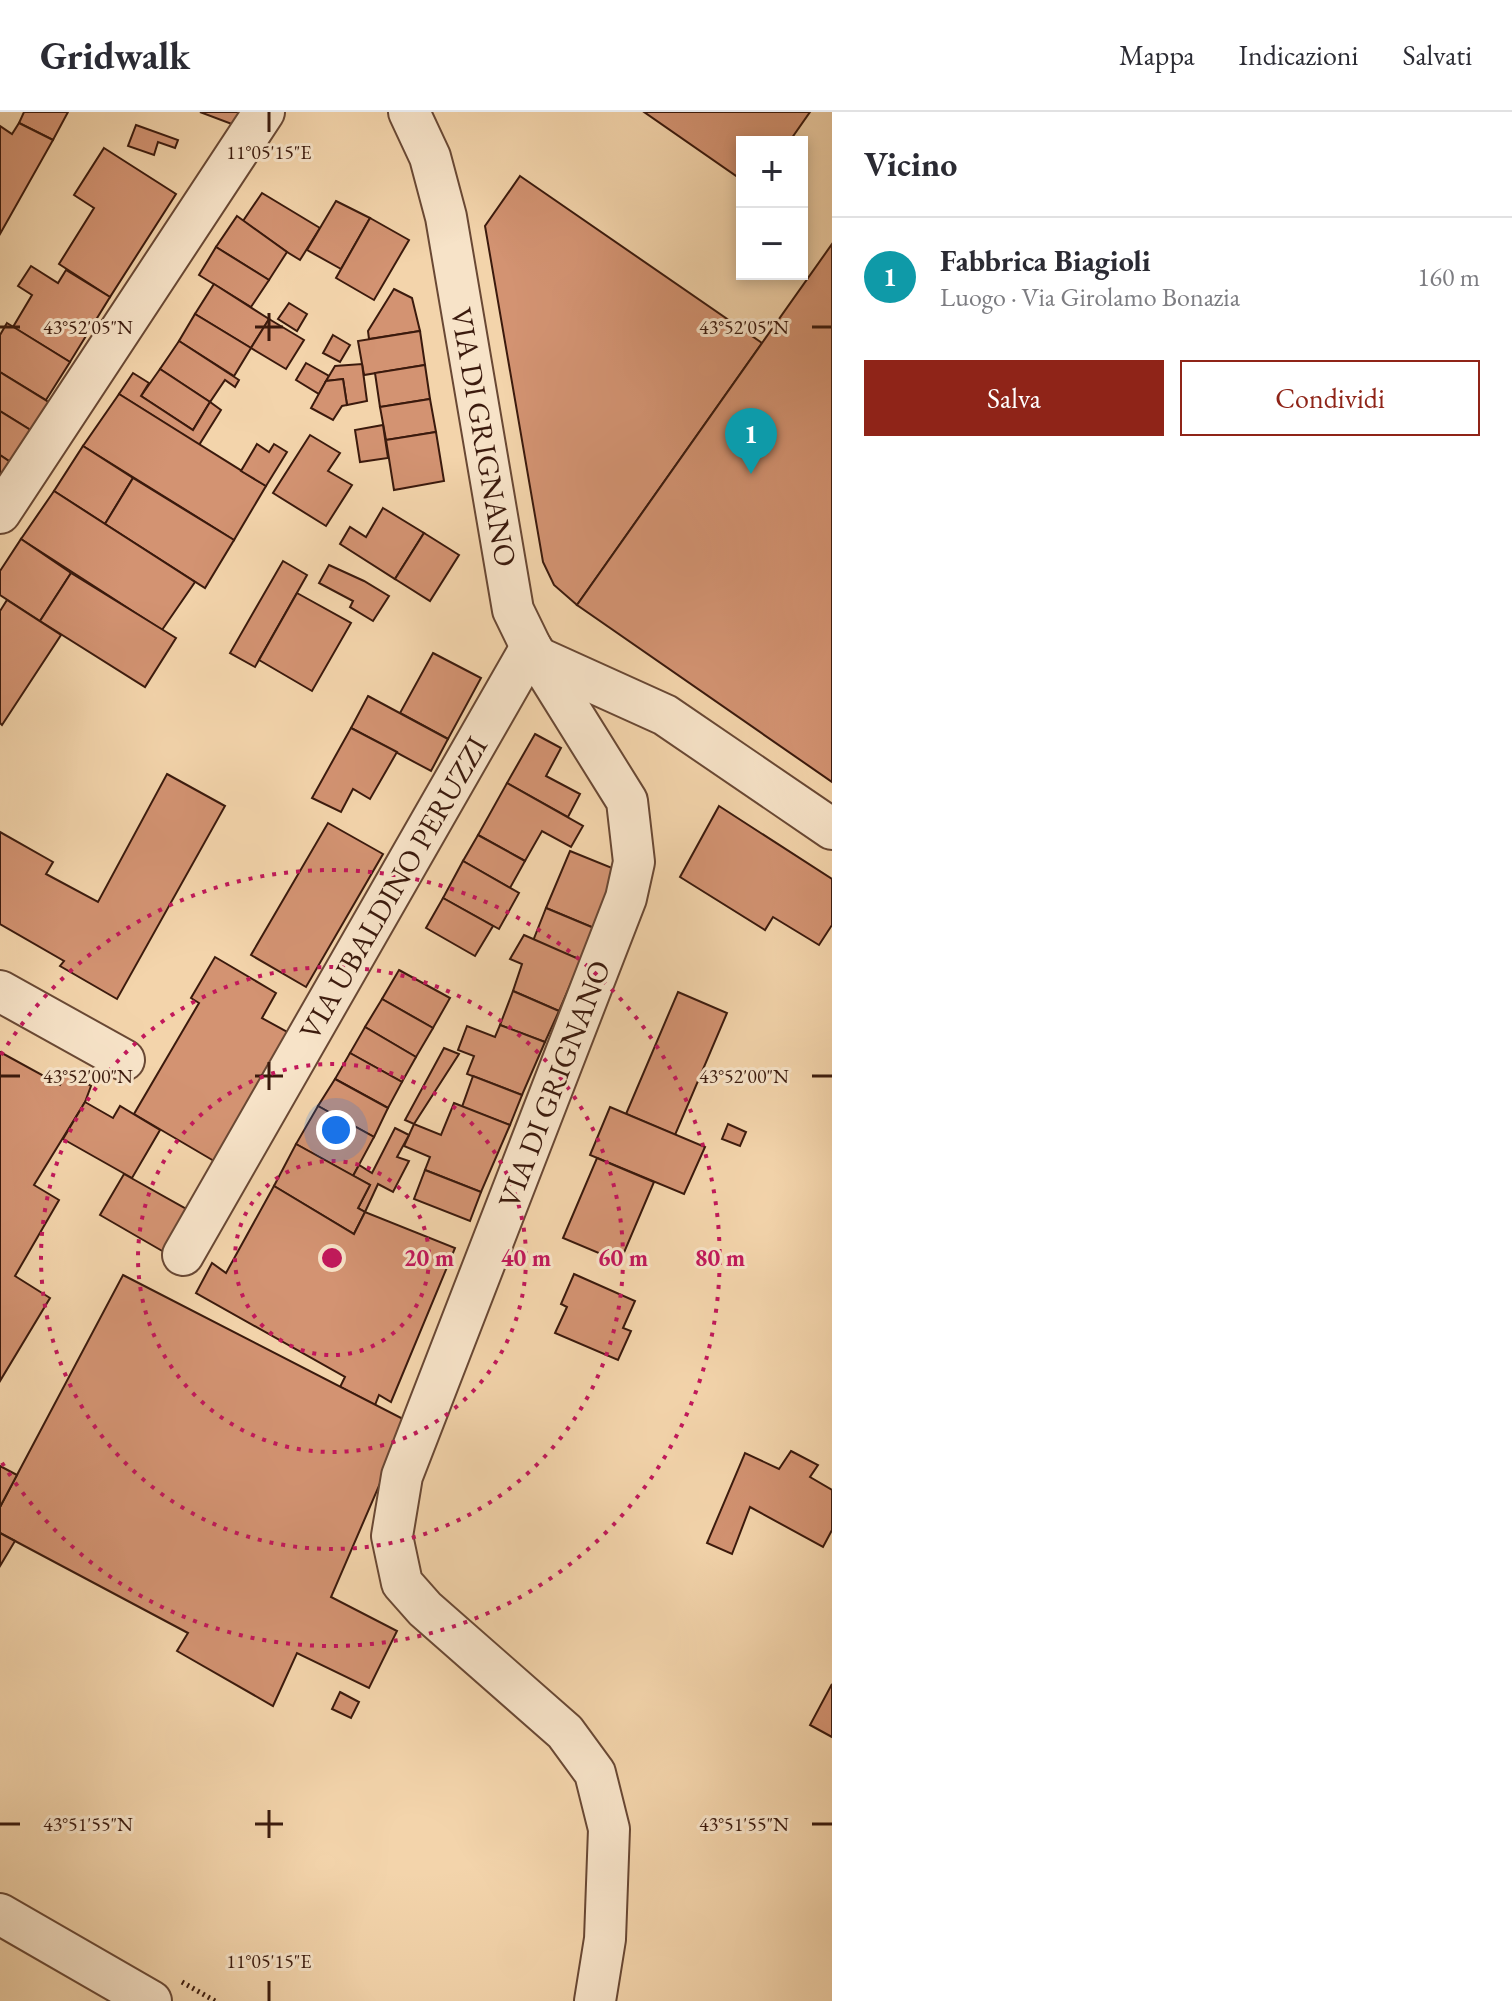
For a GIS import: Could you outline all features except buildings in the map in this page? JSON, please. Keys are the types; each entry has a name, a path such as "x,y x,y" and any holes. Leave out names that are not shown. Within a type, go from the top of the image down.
{"street":[{"path":"0,513 264,112"},
{"name":"VIA DI GRIGNANO","path":"409,112 430,157 446,217 513,610 535,653 627,801 634,862 626,898 402,1476 392,1536 402,1583 425,1609 565,1732 595,1773 609,1829 605,1939 595,2001"},
{"path":"535,653 665,715 832,829"},
{"name":"VIA UBALDINO PERUZZI","path":"183,1255 535,653"},
{"path":"0,991 124,1060"},
{"path":"0,1914 151,2001"}],"place":[{"name":"Fabbrica Biagioli","path":"751,474"}]}
